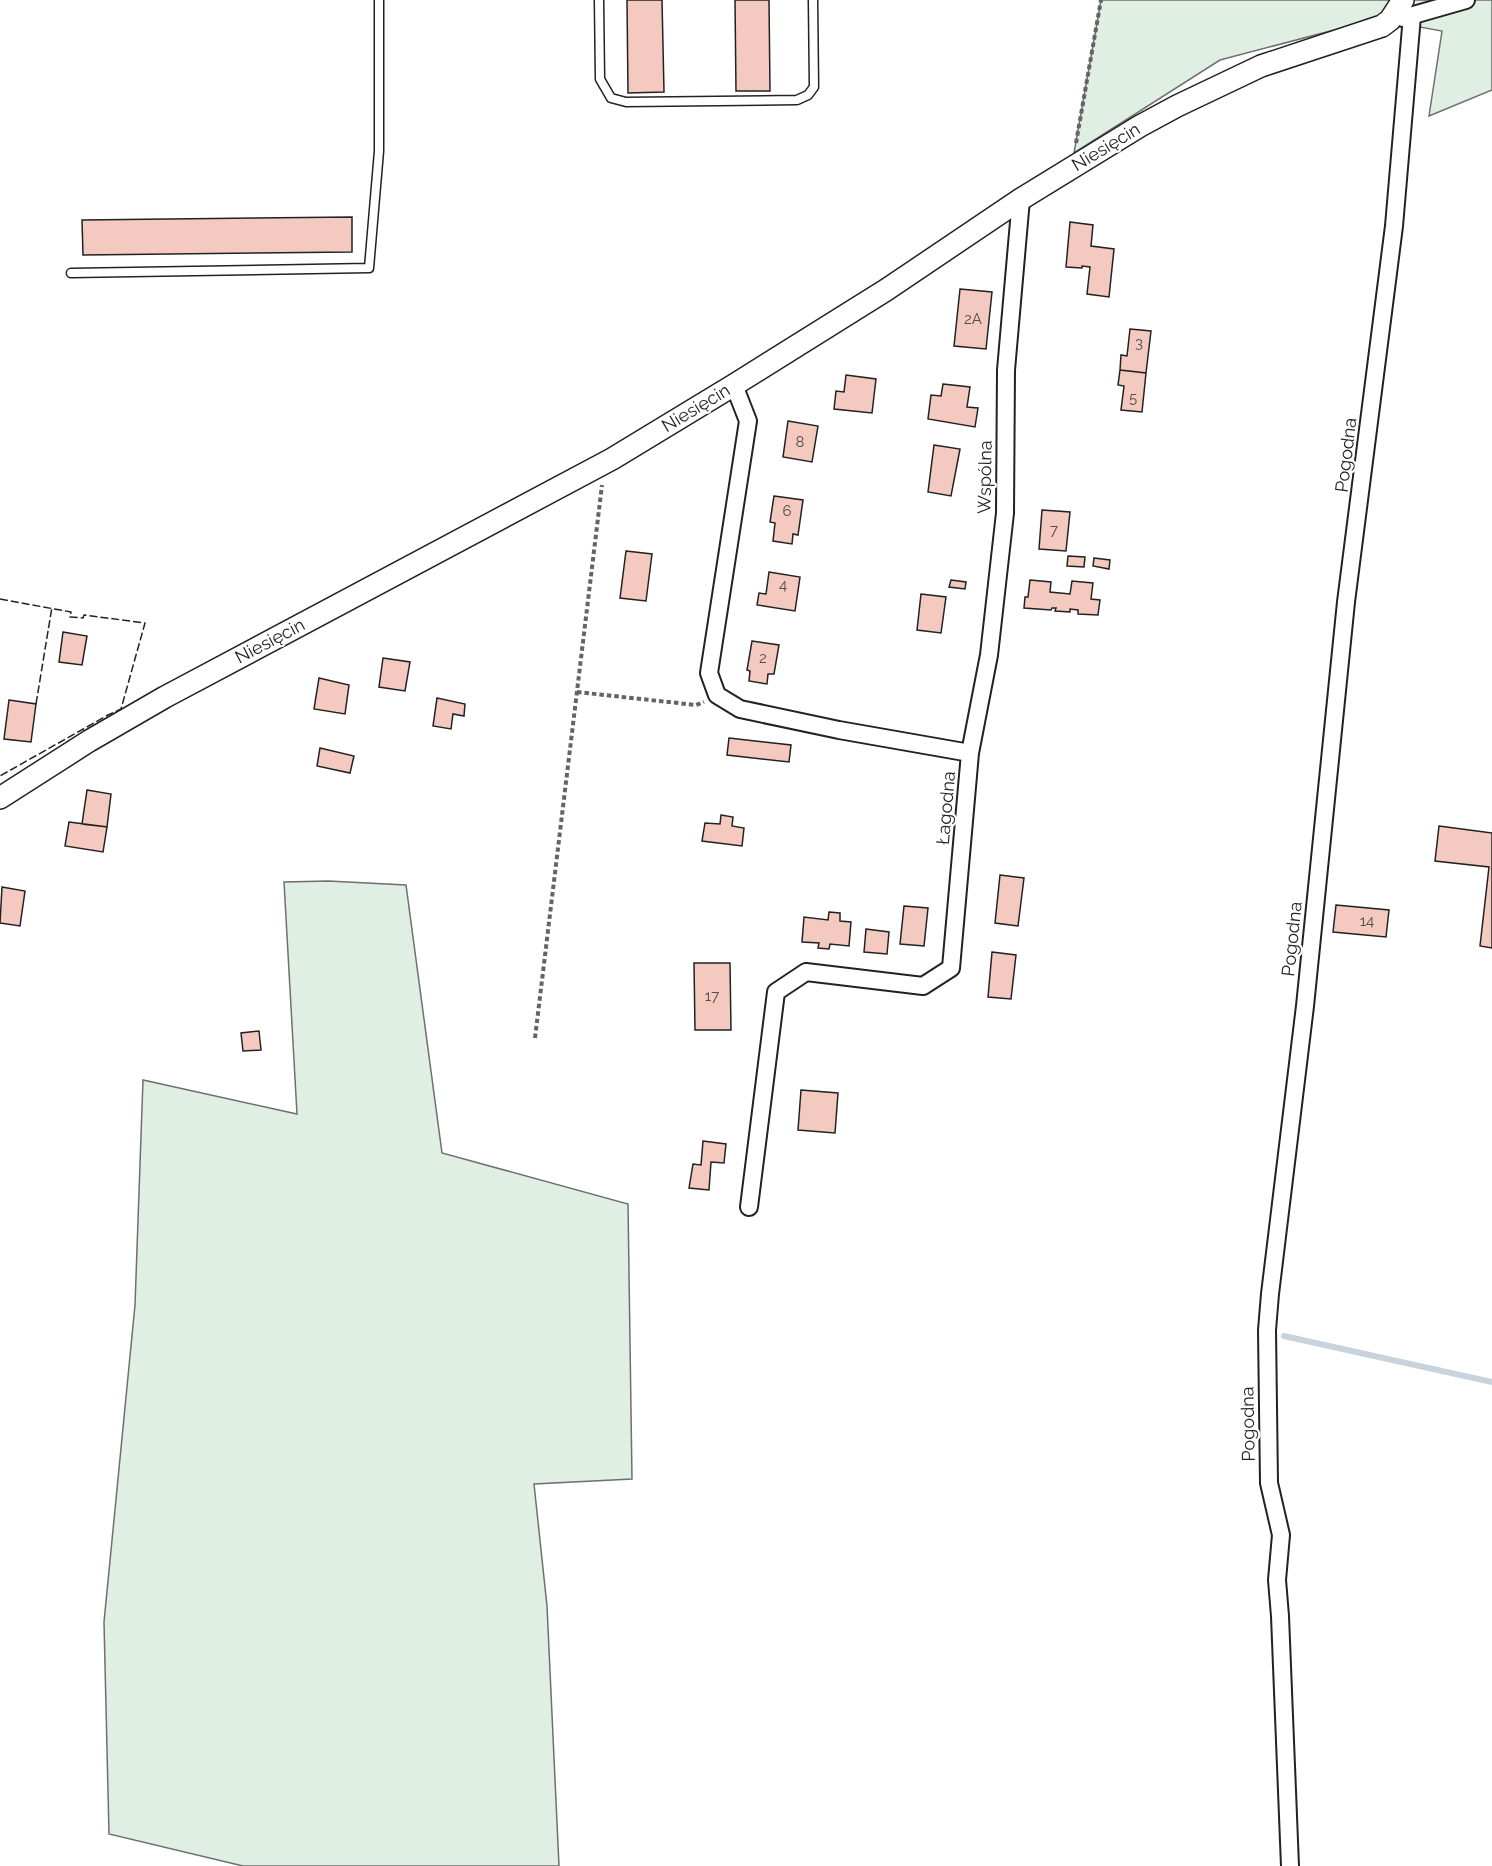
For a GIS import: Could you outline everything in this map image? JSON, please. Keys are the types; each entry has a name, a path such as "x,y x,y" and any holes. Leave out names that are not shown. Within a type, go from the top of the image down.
{"street":[{"path":"1407,8 1466,0"},
{"name":"Niesięcin","path":"0,798 89,741 165,697 598,466 734,386 903,279 1021,199 1177,105 1238,75 1282,58 1371,30 1407,8"},
{"name":"Pogodna","path":"1290,1866 1277,1587 1281,1535 1269,1483 1267,1330 1305,1006 1346,602 1394,226 1407,8"},
{"name":"Wspólna","path":"970,753 989,655 1005,513 1006,370 1021,199"},
{"path":"717,695 709,673 748,421 734,386"},
{"name":"Łagodna","path":"717,695 740,709 838,730 970,753 951,968 923,986 806,972 776,992 748,1207"}],"lane":[{"path":"70,273 369,268 379,151 379,0"},
{"path":"599,0 600,80 611,98 626,102 797,100 808,95 814,87 813,0"}],"path":[{"path":"1071,168 1101,0"},
{"path":"535,1038 602,486 598,466"},
{"path":"577,692 696,705 717,695"}],"green space":[{"path":"1101,0 1492,0 1492,90 1429,116 1442,31 1376,19 1220,60 1074,153"},
{"path":"328,881 406,885 442,1153 628,1204 632,1479 534,1484 547,1606 559,1866 243,1866 109,1834 104,1622 135,1305 143,1080 297,1114 284,882"}],"building":[{"path":"627,0 662,0 664,92 628,93"},
{"path":"735,0 769,0 770,91 736,91"},
{"path":"352,217 352,252 83,255 82,220"},
{"path":"1070,222 1093,225 1091,246 1114,249 1109,297 1087,294 1090,267 1066,267"},
{"path":"960,289 992,292 986,349 954,346"},
{"path":"1130,329 1151,331 1146,373 1120,370 1121,355 1127,356"},
{"path":"1120,370 1146,373 1142,412 1121,410 1124,386 1118,385"},
{"path":"846,375 876,379 872,413 834,409 836,391 844,392"},
{"path":"943,384 970,387 967,407 978,408 975,427 928,419 931,395 941,396"},
{"path":"788,421 818,426 812,462 783,457"},
{"path":"934,445 960,449 951,496 928,492"},
{"path":"774,496 803,500 798,535 793,534 792,544 773,541 775,523 770,522"},
{"path":"1042,510 1070,512 1066,551 1039,549"},
{"path":"626,551 652,554 646,601 620,598"},
{"path":"1068,556 1085,557 1084,567 1067,566"},
{"path":"1094,558 1110,560 1109,569 1093,566"},
{"path":"769,572 800,577 795,611 757,605 759,593 766,594"},
{"path":"951,580 966,582 965,589 949,587"},
{"path":"1030,580 1051,582 1050,592 1070,594 1072,581 1093,583 1091,599 1100,600 1098,615 1078,614 1078,610 1070,609 1070,612 1055,611 1056,608 1051,610 1024,608"},
{"path":"921,594 946,597 941,633 917,630"},
{"path":"63,632 87,636 82,665 59,662"},
{"path":"752,641 779,645 774,674 768,674 767,684 749,681 750,671 747,670"},
{"path":"383,658 410,662 405,691 379,687"},
{"path":"319,678 349,685 345,714 314,709"},
{"path":"437,698 465,704 464,716 453,714 451,729 433,726"},
{"path":"9,700 36,704 31,742 4,739"},
{"path":"729,738 791,745 789,762 727,755"},
{"path":"320,748 354,756 350,773 317,766"},
{"path":"87,790 111,794 107,827 82,824"},
{"path":"721,815 733,817 732,826 744,828 742,846 702,841 705,823 720,824"},
{"path":"69,822 107,827 103,852 65,846"},
{"path":"1439,826 1492,833 1492,948 1480,946 1489,867 1435,861"},
{"path":"1000,875 1024,878 1018,926 995,923"},
{"path":"2,887 25,891 20,926 0,923"},
{"path":"1336,905 1389,910 1386,937 1333,932"},
{"path":"904,906 928,908 924,946 900,944"},
{"path":"829,912 840,913 840,921 851,922 849,946 830,944 829,949 818,948 819,943 802,942 804,917 828,920"},
{"path":"866,929 889,932 887,954 864,952"},
{"path":"992,952 1016,955 1011,999 988,997"},
{"path":"694,963 730,963 731,1030 695,1030"},
{"path":"259,1031 261,1050 243,1051 241,1033"},
{"path":"801,1090 838,1093 835,1133 798,1130"},
{"path":"703,1141 726,1144 724,1163 711,1162 709,1190 689,1188 693,1164 701,1165"}],"waterway":[{"path":"1284,1336 1492,1382"}],"fence":[{"path":"0,599 71,612 70,617 83,618 84,615 145,623 121,709 0,776"},
{"path":"36,704 52,607"}]}
